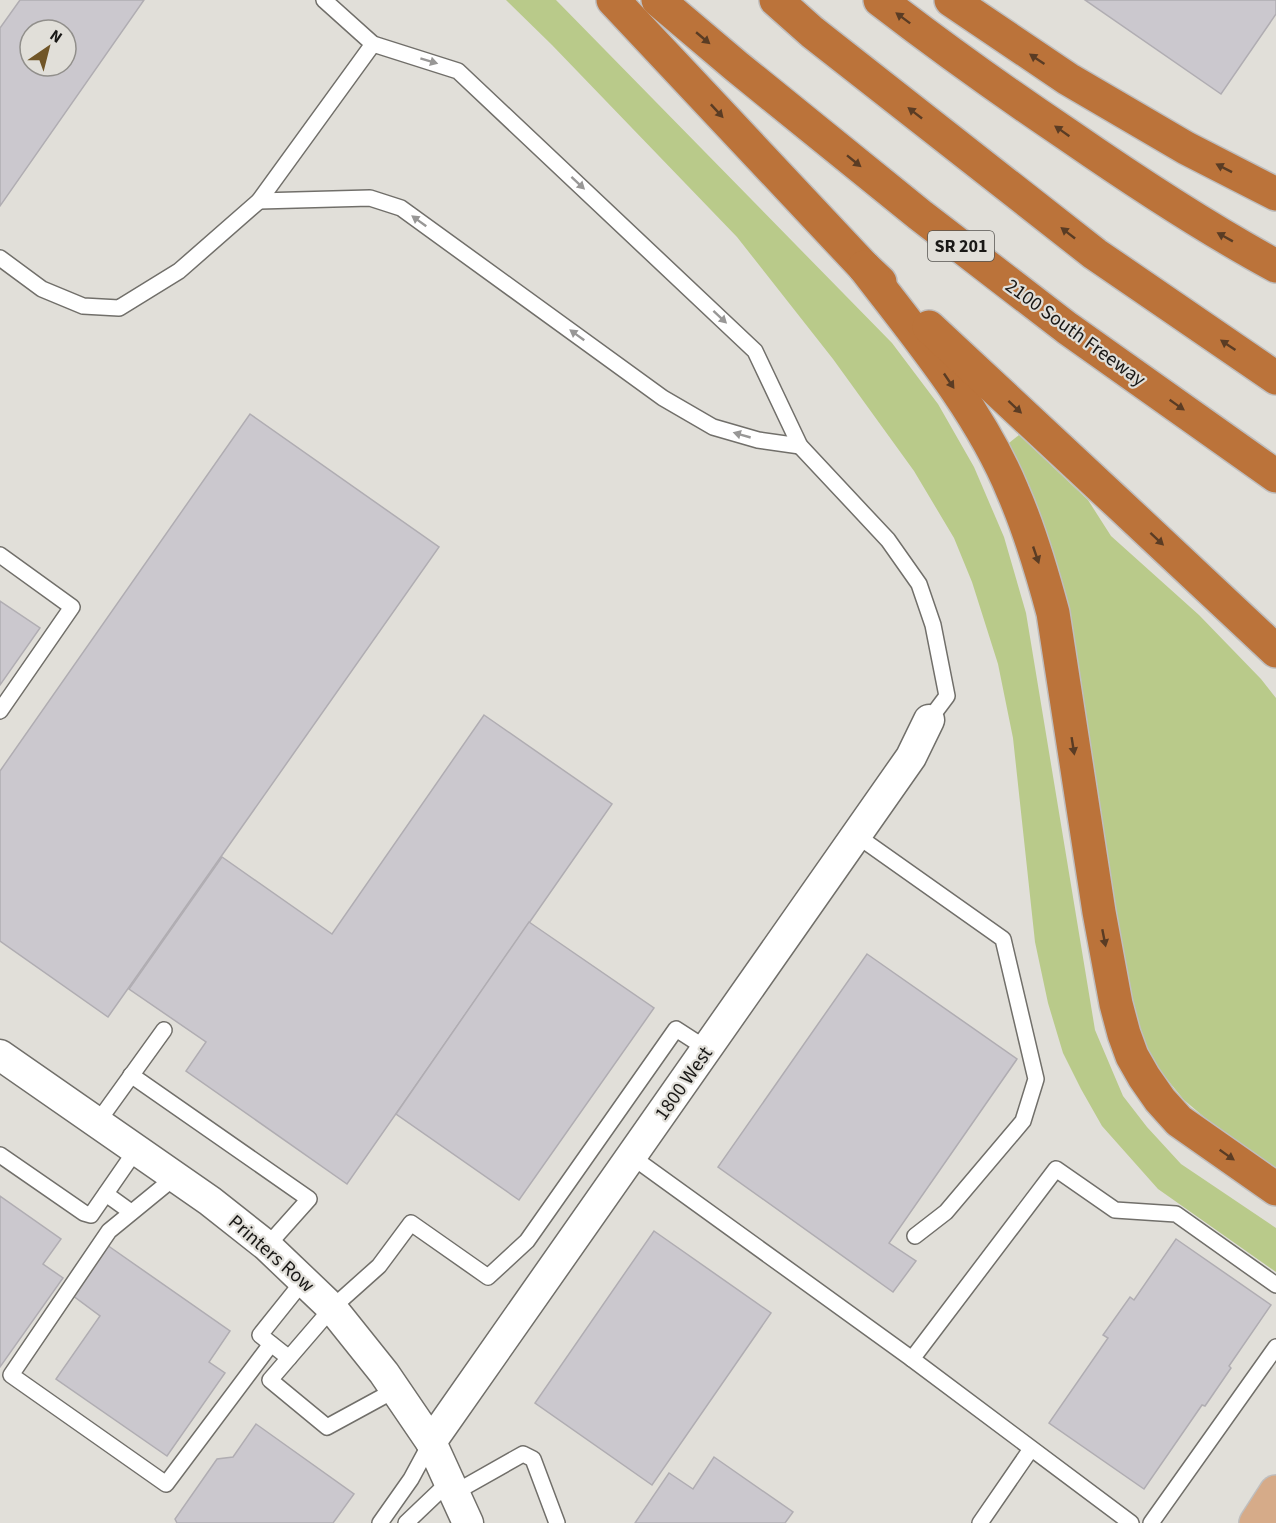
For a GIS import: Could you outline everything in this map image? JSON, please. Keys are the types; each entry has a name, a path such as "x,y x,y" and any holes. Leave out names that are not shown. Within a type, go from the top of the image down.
{"highway":[{"path":"613,0 864,267 1276,651"},
{"name":"2100 South Freeway","path":"658,0 929,222 1067,328 1276,476"},
{"path":"776,0 812,32 1095,254 1276,378"},
{"path":"879,0 945,49 1139,184 1276,266"},
{"path":"951,0 1068,79 1185,148 1276,194"},
{"path":"864,267 949,380 994,452 1013,490 1041,570 1053,614 1099,912 1116,1004 1132,1056 1160,1100 1179,1121 1276,1189"}],"main road":[{"path":"1256,1523 1276,1492"}],"street":[{"name":"1800 West","path":"431,1442 911,757 929,720"},
{"name":"Printers Row","path":"0,1054 210,1201 267,1246 332,1308 395,1389 431,1442 468,1523"}],"lane":[{"path":"324,0 373,44 458,70 755,351 800,446 888,540 919,584 933,625 947,696 929,720"},
{"path":"0,258 42,290 83,306 119,308 179,271 259,201 373,44"},
{"path":"259,201 370,198 401,208 663,398 712,427 758,440 800,446"},
{"path":"0,555 72,606 0,711"},
{"path":"856,835 1004,939 1036,1079 1023,1121 946,1212 915,1236"},
{"path":"395,1389 327,1427 270,1380 332,1308 379,1266 411,1223 488,1277 527,1241 676,1029 707,1049"},
{"path":"97,1123 164,1030"},
{"path":"131,1075 309,1198 267,1246"},
{"path":"0,1155 91,1215 136,1150"},
{"path":"632,1156 912,1359 1131,1523"},
{"path":"912,1359 1056,1169 1115,1210 1176,1214 1276,1285"},
{"path":"175,1177 109,1231 11,1375 166,1484 271,1344"},
{"path":"106,1194 131,1212"},
{"path":"289,1358 260,1335 304,1280"},
{"path":"1151,1523 1276,1347"},
{"path":"380,1523 411,1479 431,1442"},
{"path":"980,1523 1031,1449"},
{"path":"406,1523 452,1487 523,1454 533,1459 556,1523"}],"green space":[{"path":"506,0 556,0 892,343 938,404 974,467 1004,537 1026,613 1095,1030 1123,1096 1147,1127 1181,1164 1276,1228 1276,1272 1158,1189 1102,1126 1063,1053 1048,1003 1035,942 1013,738 998,664 972,582 954,538 914,471 833,359 737,237"},
{"path":"1019,435 1088,500 1111,536 1199,615 1261,679 1276,698 1276,1169 1230,1139 1184,1100 1161,1072 1141,1040 1004,447"}],"building":[{"path":"20,0 144,0 0,206 0,28"},
{"path":"1085,0 1276,0 1276,14 1221,94"},
{"path":"250,414 439,547 108,1017 0,941 0,771"},
{"path":"0,601 40,628 0,685"},
{"path":"484,715 612,804 347,1184 186,1071 206,1042 129,989 222,857 332,934"},
{"path":"529,922 654,1008 519,1200 396,1114"},
{"path":"867,954 1017,1059 889,1243 916,1261 893,1292 718,1167"},
{"path":"0,1196 61,1239 43,1264 63,1278 0,1367"},
{"path":"654,1231 771,1313 652,1485 535,1403"},
{"path":"1176,1239 1271,1305 1205,1406 1202,1405 1144,1489 1049,1423 1108,1338 1103,1335 1130,1297 1134,1300"},
{"path":"107,1245 230,1331 209,1362 225,1373 167,1456 56,1379 100,1316 72,1295"},
{"path":"256,1424 354,1494 333,1523 177,1523 175,1519 217,1459 233,1457"},
{"path":"714,1457 793,1512 785,1523 635,1523 669,1473 693,1489"}]}
